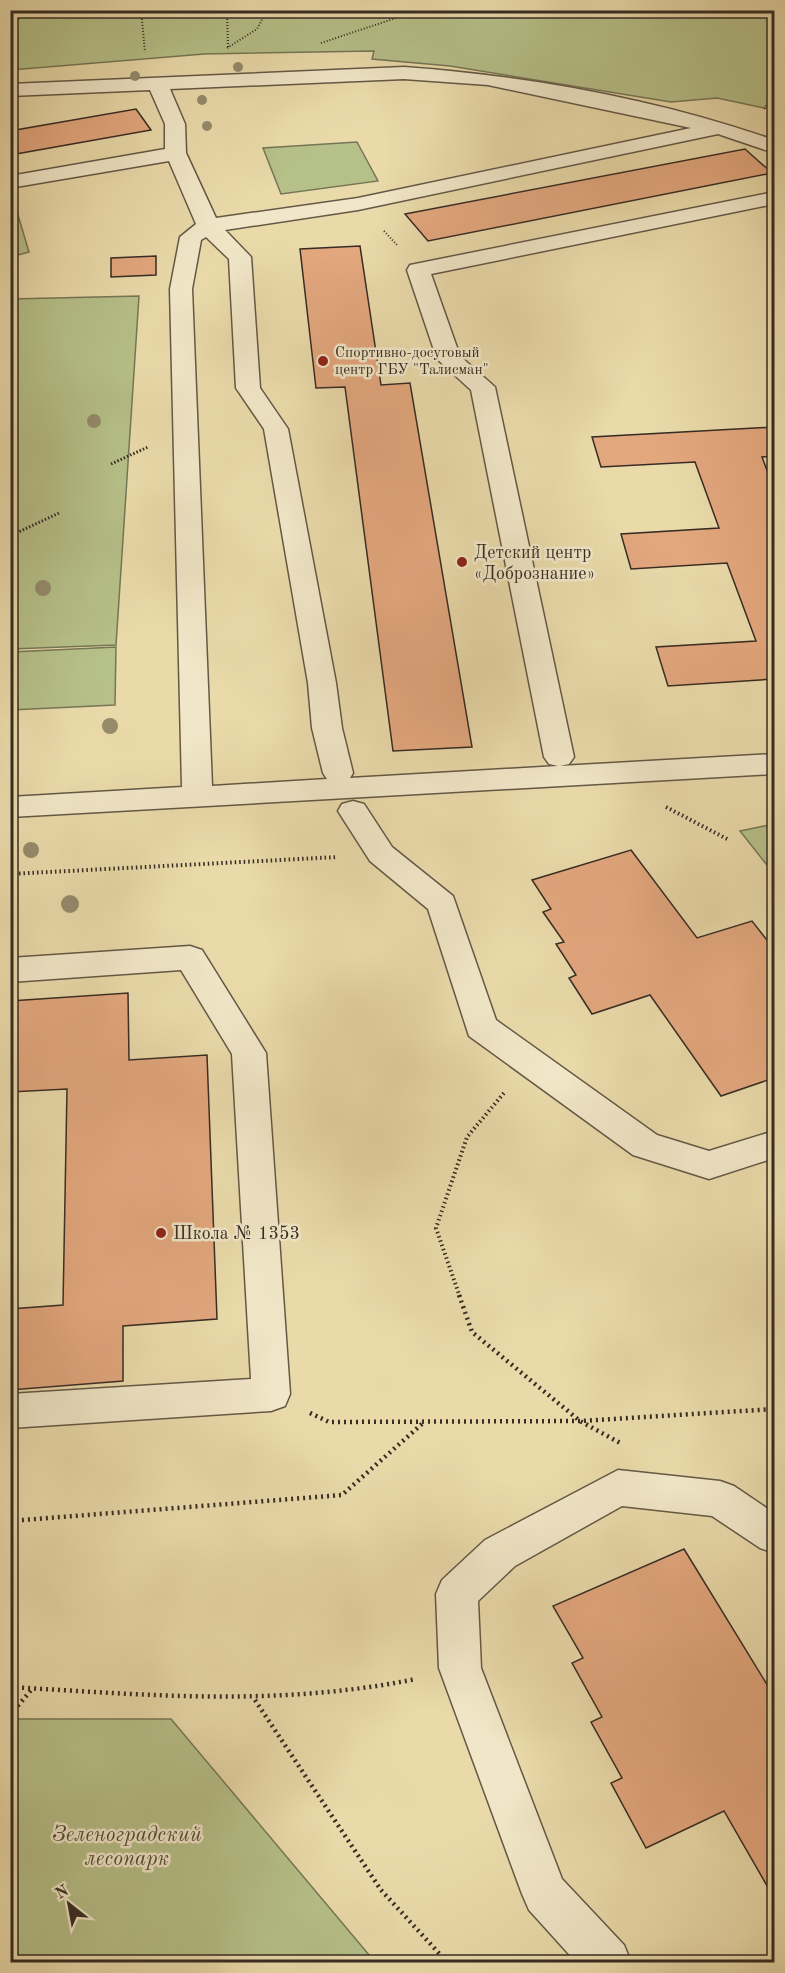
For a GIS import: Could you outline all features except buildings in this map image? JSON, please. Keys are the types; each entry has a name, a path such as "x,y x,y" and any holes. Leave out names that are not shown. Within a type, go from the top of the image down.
{"street":[{"path":"10,90 404,73 488,79 584,97 719,128 774,147"},
{"path":"158,85 175,124 176,153 208,226 240,257 248,388 276,429 322,683 327,728 338,772"},
{"path":"32,110 85,100 117,86"},
{"path":"197,796 181,289 191,237 208,226 358,204 719,128"},
{"path":"10,182 176,153"},
{"path":"559,757 483,387 449,359 418,270 774,198"},
{"path":"10,807 774,764"},
{"path":"353,811 381,854 442,904 481,1027 645,1145 709,1165 774,1145"},
{"path":"10,970 190,958 249,1053 271,1394 10,1411"},
{"path":"607,1962 545,1894 460,1668 458,1594 500,1553 618,1488 720,1499 774,1535"}],"path":[{"path":"10,21 47,10"},
{"path":"141,10 145,52"},
{"path":"227,10 228,47"},
{"path":"318,44 420,10"},
{"path":"470,10 480,10"},
{"path":"358,204 410,258 418,270"},
{"path":"10,536 59,513"},
{"path":"10,874 381,854"},
{"path":"530,1062 467,1137 436,1228 472,1332 580,1421 630,1449"},
{"path":"271,1394 329,1422 580,1421 774,1410"},
{"path":"10,1521 342,1495 423,1423"},
{"path":"10,1687 255,1700 380,1688"},
{"path":"10,1715 33,1688"},
{"path":"255,1700 381,1890 447,1962"}],"green space":[{"path":"15,11 774,11 774,110 717,98 671,102 450,66 372,59 374,51 204,54 11,70 11,26 16,21"},
{"path":"357,142 378,181 281,194 263,148"},
{"path":"11,205 15,205 29,252 11,257"},
{"path":"139,296 116,645 11,649 11,299"},
{"path":"116,647 115,705 11,710 11,652"},
{"path":"774,824 774,874 740,831"},
{"name":"Зеленоградский лесопарк","path":"10,1719 171,1719 375,1962 11,1962"}],"place":[{"name":"Спортивно-досуговый центр ГБУ \"Талисман\"","path":"323,361"},
{"name":"Детский центр «Добрознание»","path":"462,562"},
{"name":"Школа № 1353","path":"161,1233"}]}
